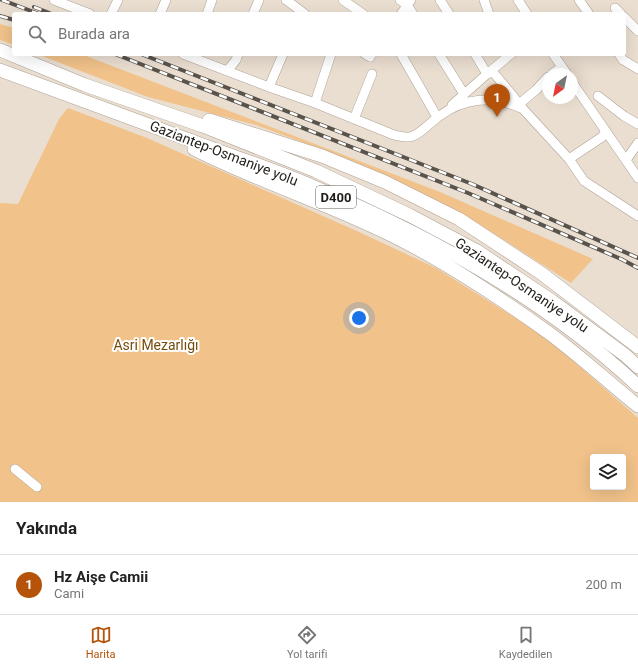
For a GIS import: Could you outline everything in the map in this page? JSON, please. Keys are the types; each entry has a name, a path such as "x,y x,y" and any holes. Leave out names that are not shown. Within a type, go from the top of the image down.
{"highway":[{"name":"Gaziantep-Osmaniye yolu","path":"0,50 12,55"},
{"name":"Gaziantep-Osmaniye yolu","path":"15,56 85,85 203,126 316,170 410,215 477,251 552,301 625,355 638,367"},
{"name":"Gaziantep-Osmaniye yolu","path":"0,70 314,186 408,230 470,262 547,312 619,368 638,386"},
{"path":"85,85 230,126 322,156 385,182 459,219 541,273 636,344"},
{"path":"134,119 229,167 338,211 405,242 467,278 549,333 638,406"},
{"path":"627,397 638,411"}],"street":[{"path":"54,0 66,2 86,12"},
{"path":"112,12 118,0"},
{"path":"161,12 166,0"},
{"path":"208,12 212,0"},
{"path":"254,12 259,0"},
{"path":"286,0 301,12"},
{"path":"343,0 360,12"},
{"path":"440,0 448,12"},
{"path":"484,0 488,12"},
{"path":"518,0 525,12"},
{"path":"579,0 588,12"},
{"path":"402,12 406,2"},
{"path":"406,2 412,12"},
{"path":"626,19 638,31"},
{"path":"190,56 269,87 315,103 394,135 404,137 413,137 508,56"},
{"path":"227,71 237,56"},
{"path":"269,87 282,56"},
{"path":"315,103 330,56"},
{"path":"402,56 439,116"},
{"path":"440,56 464,94"},
{"path":"476,56 487,74"},
{"path":"554,56 563,68"},
{"path":"620,56 623,60 638,70"},
{"path":"487,74 493,72 521,106 569,159 584,181 638,216"},
{"path":"354,119 372,74"},
{"path":"521,106 542,84"},
{"path":"578,91 638,178"},
{"path":"598,96 624,116 638,124"},
{"path":"439,116 466,102 484,100 502,101 521,106"},
{"path":"569,159 602,137 606,131"},
{"path":"626,160 638,143"},
{"path":"14,469 37,487"}],"green space":[{"path":"0,24 12,27 12,44 0,40"},
{"path":"42,56 86,56 440,192 593,259 571,283 504,240 459,214 337,155 256,125 148,97"},
{"name":"Asri Mezarlığı","path":"68,108 147,138 359,232 436,268 546,337 638,418 638,502 0,502 0,203 18,204 59,119"}],"railway":[{"path":"2,0 34,12"},
{"path":"34,7 47,12"},
{"path":"0,16 12,19"},
{"path":"120,56 468,193 621,259 638,268"},
{"path":"146,56 472,184 638,258"}],"place":[{"name":"Hz Aişe Camii","path":"497,117"}]}
